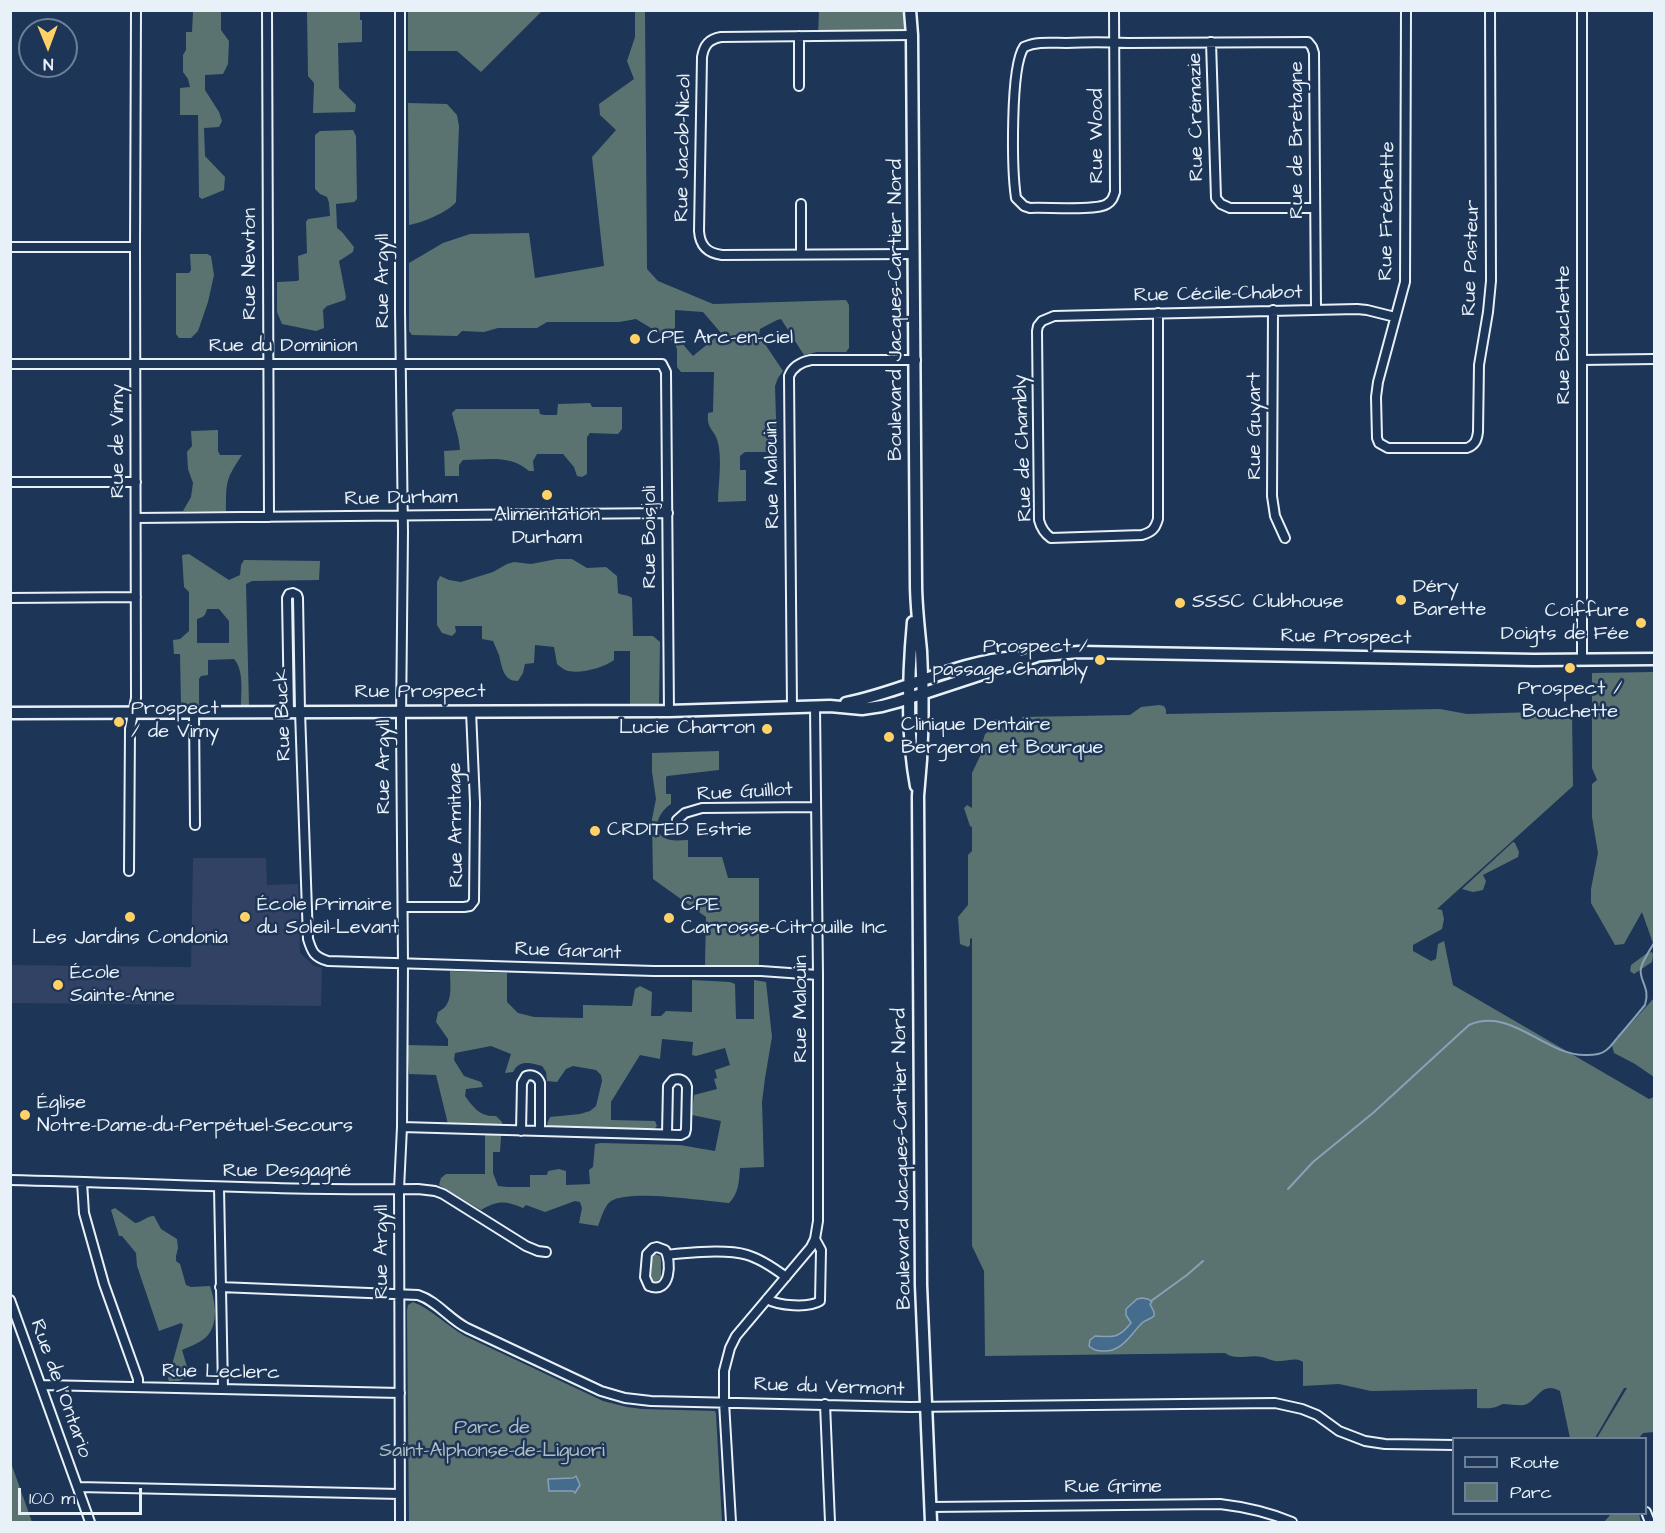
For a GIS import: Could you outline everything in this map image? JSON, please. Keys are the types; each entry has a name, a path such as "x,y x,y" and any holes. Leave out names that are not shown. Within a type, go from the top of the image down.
{"street":[{"name":"Rue de Vimy","path":"129,871 130,729 136,698 136,10"},
{"name":"Rue Newton","path":"267,10 269,517"},
{"name":"Rue Argyll","path":"400,10 403,516 401,711 403,964 402,1127 399,1189 400,1522"},
{"name":"Boulevard Jacques-Cartier Nord","path":"912,10 916,595 922,694 922,759 918,796 921,1285 932,1522"},
{"name":"Rue Wood","path":"1019,202 1030,207 1098,207 1109,203 1113,198 1115,192 1114,10"},
{"name":"Rue Fréchette","path":"1379,443 1376,433 1376,390 1406,273 1406,10"},
{"name":"Rue Pasteur","path":"1379,443 1396,449 1467,447 1472,446 1477,438 1479,365 1491,292 1490,10"},
{"name":"Rue Bouchette","path":"1582,10 1582,660"},
{"name":"Rue Jacob-Nicol","path":"912,30 799,36 721,37 710,40 704,48 702,57 699,231 704,247 714,254 722,255 914,254"},
{"path":"799,36 799,86"},
{"name":"Rue Crémazie","path":"1212,42 1216,198 1221,204 1230,208 1314,208"},
{"name":"Rue de Bretagne","path":"1019,202 1015,192 1014,109 1020,57 1024,47 1037,43 1308,42 1314,53 1316,309"},
{"path":"801,204 801,254"},
{"path":"10,247 135,247"},
{"name":"Rue Cécile-Chabot","path":"1042,321 1054,316 1316,309 1367,310 1395,317"},
{"name":"Rue Guyart","path":"1273,310 1272,496 1275,516 1285,538"},
{"name":"Rue de Chambly","path":"1042,321 1037,332 1039,520 1041,528 1051,538 1142,535 1151,532 1158,519 1158,313"},
{"path":"1582,360 1654,359"},
{"name":"Rue Malouin","path":"792,708 789,376 791,370 797,365 812,360 916,360"},
{"name":"Rue du Dominion","path":"10,364 662,364"},
{"name":"Rue Boisjoli","path":"662,364 666,372 669,711"},
{"path":"10,482 136,482"},
{"name":"Rue Durham","path":"136,518 668,513"},
{"name":"Rue Buck","path":"294,711 298,598 297,594 293,593 287,598 308,939 311,950 318,958"},
{"name":"Boulevard Jacques-Cartier Nord","path":"916,595 910,652 910,698 911,761 918,796"},
{"path":"10,598 136,597"},
{"name":"Rue Prospect","path":"10,713 669,711 815,707 873,698 990,661 1078,652 1582,660 1654,659"},
{"name":"Rue Prospect","path":"830,706 873,708 1037,656"},
{"name":"Rue Malouin","path":"731,1522 724,1402 724,1371 729,1348 741,1330 806,1255 815,1239 818,1221 815,707"},
{"name":"Rue Armitage","path":"403,907 464,907 470,906 474,901 475,803 471,711"},
{"path":"194,712 195,825"},
{"name":"Rue Guillot","path":"677,820 685,813 702,808 816,807"},
{"name":"Rue Garant","path":"318,958 328,961 403,964 654,971 761,971 818,975"},
{"path":"521,1131 522,1083 526,1076 532,1075 540,1083 540,1131"},
{"path":"402,1127 681,1135 686,1129 687,1087 684,1081 678,1079 668,1086 667,1134"},
{"name":"Rue Desgagné","path":"10,1180 219,1188 435,1191 526,1246 546,1252"},
{"path":"82,1182 84,1213 101,1274 138,1379 138,1387"},
{"path":"219,1188 223,1389"},
{"name":"Rue Malouin","path":"767,1299 778,1304 814,1305 820,1301 820,1250 815,1239"},
{"path":"657,1247 665,1250 668,1255 665,1284 656,1288 649,1286 645,1277 649,1250 657,1247"},
{"path":"668,1255 740,1252 754,1257 786,1277"},
{"name":"Rue du Vermont","path":"220,1287 399,1294 425,1298 467,1328 614,1396 651,1401 926,1406 1275,1402 1317,1415 1340,1431 1365,1441 1385,1444 1452,1445"},
{"name":"Rue de l'Ontario","path":"10,1300 90,1522"},
{"name":"Rue Leclerc","path":"42,1385 400,1393"},
{"path":"825,1404 830,1522"},
{"path":"78,1487 400,1494"},
{"name":"Rue Grime","path":"931,1507 1220,1504 1248,1507 1292,1522"}],"shaded area":[{"name":"École Primaire du Soleil-Levant","path":"193,858 266,858 267,885 298,884 300,953 314,966 322,968 321,1006 11,1003 11,965 191,967"},
{"path":"1142,1298 1152,1302 1150,1304 1154,1316 1142,1323 1121,1346 1110,1351 1099,1351 1089,1346 1090,1340 1095,1336 1111,1337 1122,1332 1131,1323 1126,1315 1126,1309 1137,1299"},
{"path":"576,1476 580,1485 575,1493 573,1491 549,1491 548,1479"}],"green space":[{"path":"408,10 542,11 481,72 457,51 408,51"},
{"path":"193,11 221,11 221,30 229,41 228,64 223,74 205,75 205,90 222,121 219,127 204,128 205,156 225,177 224,190 202,199 199,197 198,115 180,115 180,88 190,87 183,72 183,55 186,50 186,32 192,32"},
{"path":"307,11 360,11 362,42 338,43 339,88 356,105 355,112 313,113 314,83 308,76"},
{"path":"635,11 645,11 647,269 658,281 713,304 846,300 849,305 849,348 846,352 817,352 804,355 781,319 760,329 759,335 783,371 775,386 777,452 745,452 740,456 740,470 746,470 746,501 718,502 719,446 708,418 708,413 713,412 714,372 681,372 677,367 677,349 674,342 636,319 619,322 547,322 537,328 498,328 484,332 462,331 457,336 412,335 409,331 409,263 443,243 470,234 529,233 535,278 604,266 592,157 616,130 600,115 599,104 634,79 627,61 635,37","holes":["675,310 703,312 721,333 693,356 675,335"]},
{"path":"819,11 910,11 912,35 818,36"},
{"path":"408,103 447,104 457,115 459,126 456,202 447,210 409,225"},
{"path":"353,130 356,136 357,199 354,202 336,204 337,228 354,247 353,252 339,261 345,300 327,306 323,310 324,328 316,331 282,324 277,312 277,282 299,280 298,256 307,253 306,222 308,219 330,216 327,197 315,189 315,135 320,131"},
{"path":"190,254 211,256 214,275 198,331 191,338 179,338 176,334 176,273 189,273 191,270"},
{"path":"590,403 592,407 622,407 622,429 618,434 590,433 587,437 587,474 582,477 577,476 574,467 563,454 537,454 533,461 534,471 529,471 506,460 463,460 459,465 459,476 445,476 444,451 460,450 452,413 456,409 539,409 540,414 557,415 558,404"},
{"path":"218,430 220,455 242,455 228,481 226,511 183,511 191,497 193,483 188,469 187,452 192,446 191,431"},
{"path":"189,554 229,580 240,575 244,560 320,561 319,580 252,581 246,584 249,706 241,706 241,675 234,659 208,660 208,675 201,676 199,679 199,705 181,705 180,654 174,654 173,640 180,639 189,631 189,592 184,587 182,555","holes":["207,609 219,609 229,621 229,643 197,643 197,619 204,616"]},
{"path":"557,559 572,559 587,568 606,567 617,576 618,593 632,598 633,636 653,636 660,642 659,704 630,704 630,651 614,651 614,660 597,668 570,671 557,664 554,647 535,645 534,663 525,664 518,681 506,676 493,641 482,639 482,626 455,626 456,632 452,636 442,633 437,625 437,582 440,576 461,582 493,572 514,562 531,564"},
{"path":"1654,672 1654,946 1642,912 1624,944 1615,945 1591,903 1591,889 1598,853 1592,817 1592,784 1597,780 1592,768 1592,673"},
{"path":"1164,706 1166,714 1440,709 1467,714 1572,711 1573,786 1437,909 1442,910 1444,919 1442,929 1413,945 1413,951 1431,961 1436,959 1438,944 1444,941 1453,985 1649,1099 1654,1097 1654,1432 1643,1433 1640,1437 1598,1437 1627,1388 1624,1388 1596,1437 1570,1437 1560,1391 1554,1388 1544,1390 1524,1405 1504,1404 1491,1408 1477,1408 1477,1389 1371,1391 1339,1384 1303,1386 1303,1362 1297,1360 1275,1361 1257,1356 1234,1357 1225,1353 985,1356 984,1271 972,1246 972,938 968,947 960,944 958,917 968,905 968,855 972,851 972,827 964,808 967,805 972,808 972,773 981,754 985,734 995,727 994,719 998,719 998,729 1023,720 1022,717 1130,715 1141,707"},
{"path":"719,751 719,770 666,777 666,794 671,794 671,804 658,819 657,829 666,839 688,840 688,857 722,857 728,878 759,878 759,966 705,965 706,917 653,879 652,819 656,799 652,753"},
{"path":"1513,842 1519,852 1518,857 1483,875 1486,881 1483,890 1473,892 1462,889"},
{"path":"1652,952 1652,962 1634,974 1630,971 1631,965"},
{"path":"450,971 507,973 507,1002 518,1013 534,1017 583,1018 583,1005 632,1006 635,989 640,986 652,992 651,1016 661,1016 666,1011 692,1012 692,980 735,984 736,1019 754,1019 754,980 766,982 772,1037 762,1102 764,1167 740,1168 737,1191 729,1203 650,1196 621,1198 609,1203 598,1226 579,1223 582,1208 580,1202 575,1201 545,1212 526,1205 523,1208 502,1203 493,1204 481,1210 439,1185 441,1178 446,1174 485,1174 485,1125 448,1124 436,1075 409,1074 407,1045 448,1046 448,1039 436,1022 438,1012 447,1005 449,1000","holes":["662,1039 693,1042 692,1055 696,1056 725,1048 730,1065 715,1070 717,1078 714,1079 717,1089 694,1095 692,1115 721,1121 715,1151 680,1145 601,1143 595,1144 593,1167 589,1170 590,1184 566,1185 566,1171 559,1169 548,1171 547,1175 530,1175 530,1187 498,1186 493,1173 493,1152 500,1152 502,1122 496,1116 478,1111 465,1096 466,1089 483,1087 481,1082 464,1076 454,1060 455,1053 491,1046 511,1054 505,1073 513,1072 522,1064 534,1064 542,1066 546,1072 547,1081 557,1082 566,1069 573,1066 596,1070 601,1075 602,1081 596,1106 580,1114 550,1117 547,1124 549,1126 654,1129 657,1126 655,1121 611,1120 611,1102 640,1055 660,1059"]},
{"path":"1654,998 1654,1077 1614,1053 1612,1045"},
{"path":"115,1208 135,1223 154,1216 161,1229 177,1239 176,1261 180,1264 186,1285 210,1286 215,1310 213,1326 202,1340 182,1350 188,1370 186,1378 179,1381 168,1379 183,1325 181,1323 159,1331 137,1266 136,1253 122,1236 119,1236 111,1210"},
{"path":"655,1254 660,1256 661,1260 661,1278 656,1282 651,1278 652,1258"},
{"name":"Parc de Saint-Alphonse-de-Liguori","path":"413,1302 427,1309 465,1336 603,1401 642,1409 715,1411 722,1522 409,1522 407,1310 408,1305"},
{"path":"11,1463 32,1522 11,1522"},
{"path":"1610,1515 1639,1515 1641,1522 1604,1522"}],"waterway":[{"path":"1288,1189 1313,1162 1373,1113 1469,1025 1485,1021 1500,1022 1572,1054 1599,1054 1609,1048 1645,1005 1646,989 1641,976 1641,968 1654,943"},
{"path":"1151,1301 1203,1261"}],"place":[{"name":"CPE Arc-en-ciel","path":"635,339"},
{"name":"Alimentation Durham","path":"547,495"},
{"name":"Déry Barette","path":"1401,600"},
{"name":"SSSC Clubhouse","path":"1180,603"},
{"name":"Coiffure Doigts de Fée","path":"1641,623"},
{"name":"Prospect / passage Chambly","path":"1100,660"},
{"name":"Prospect / Bouchette","path":"1570,668"},
{"name":"Prospect / de Vimy","path":"119,722"},
{"name":"Lucie Charron","path":"767,729"},
{"name":"Clinique Dentaire Bergeron et Bourque","path":"889,737"},
{"name":"CRDITED Estrie","path":"595,831"},
{"name":"Les Jardins Condonia","path":"130,917"},
{"name":"École Primaire du Soleil-Levant","path":"245,917"},
{"name":"CPE Carrosse-Citrouille Inc","path":"669,918"},
{"name":"École Sainte-Anne","path":"58,985"},
{"name":"Église Notre-Dame-du-Perpétuel-Secours","path":"25,1115"}]}
